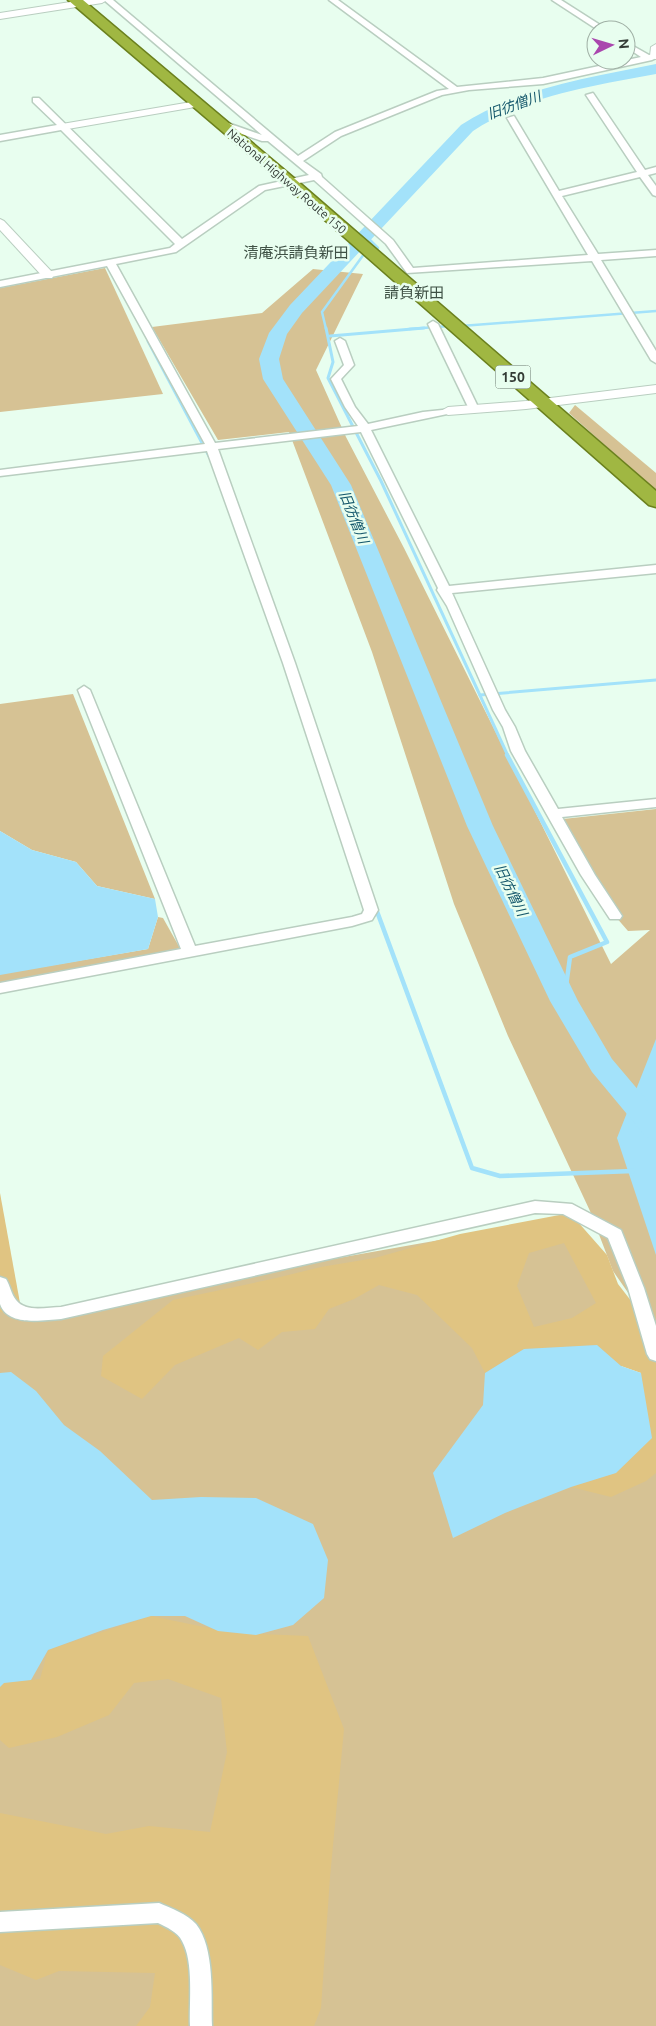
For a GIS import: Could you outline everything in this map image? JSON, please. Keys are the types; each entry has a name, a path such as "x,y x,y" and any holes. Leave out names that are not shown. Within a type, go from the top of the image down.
{"highway":[{"name":"National Highway Route 150","path":"77,2 210,102 222,124 656,501"}],"street":[{"path":"0,16 77,2 102,0"},
{"path":"108,0 210,102 298,160 380,231 410,271 656,253"},
{"path":"333,0 455,90"},
{"path":"556,0 588,20"},
{"path":"636,48 654,55"},
{"path":"298,160 338,134 425,99 455,90 543,80 654,55"},
{"path":"590,95 656,193"},
{"path":"36,100 181,244"},
{"path":"0,138 210,102"},
{"path":"511,118 656,360"},
{"path":"222,124 260,137 282,148"},
{"path":"557,194 656,170"},
{"path":"0,284 162,254 173,250 262,188 318,176"},
{"path":"0,222 48,275"},
{"path":"0,988 352,921 367,917 371,910 289,663 212,448 110,263"},
{"path":"433,324 474,409"},
{"path":"340,341 349,365 347,370 336,379 350,407 365,428 443,590 453,606 499,710 509,727 518,751 588,875 615,916"},
{"path":"0,473 339,432 423,415 656,389"},
{"path":"443,590 656,569"},
{"path":"84,690 190,952"},
{"path":"554,814 656,803"},
{"path":"0,1283 5,1300 13,1311 22,1314 62,1313 535,1207 552,1206 577,1212 615,1234 636,1288 656,1354"},
{"path":"0,1922 159,1913 178,1923 190,1933 198,1954 201,2026"}],"shaded area":[{"path":"105,268 163,394 0,412 0,288"},
{"path":"313,269 363,274 316,370 346,437 404,548 611,964 650,930 628,931 615,916 563,819 656,809 656,1333 613,1271 590,1211 508,1036 454,904 372,652 289,432 218,440 152,327 262,313"},
{"path":"575,405 656,473 656,491 569,413"},
{"path":"73,694 155,899 97,886 76,862 32,850 0,831 0,704"},
{"path":"158,917 163,918 181,950 0,987 0,974 148,949"},
{"path":"0,1193 22,1314 0,1312"},
{"path":"570,1213 607,1255 618,1284 656,1333 656,1473 646,1481 611,1497 571,1487 616,1473 641,1373 621,1366 597,1345 524,1349 485,1373 472,1348 417,1295 379,1285 354,1299 329,1309 315,1329 282,1332 258,1350 239,1338 175,1365 142,1399 101,1376 103,1356 173,1300 321,1267 375,1258 460,1234","holes":["564,1243 596,1303 572,1318 534,1327 517,1286 529,1253"]},
{"path":"570,1217 656,1466 656,2026 0,2026 0,1241 22,1314"},
{"path":"151,1616 233,1633 308,1636 344,1729 330,1877 321,2008 314,2026 136,2026 150,2007 155,1973 59,1971 36,1980 0,1965 0,1813 106,1834 149,1826 210,1832 227,1752 221,1698 168,1679 134,1683 109,1715 57,1737 9,1748 0,1740 0,1687 4,1683 40,1679 48,1650"}],"water":[{"path":"0,831 32,850 76,862 97,886 155,899 158,917 148,949 0,975"},
{"path":"656,1039 656,1255 617,1138"},
{"path":"597,1345 621,1366 641,1373 652,1438 616,1473 571,1487 505,1513 453,1538 433,1473 483,1405 485,1373 524,1349"},
{"path":"11,1372 36,1391 64,1425 100,1451 152,1500 201,1497 256,1498 313,1524 328,1560 324,1598 293,1625 256,1635 218,1631 185,1616 151,1616 103,1630 48,1650 31,1680 4,1683 0,1687 0,1373"}],"waterway":[{"name":"旧彷僧川","path":"656,69 583,83 533,96 487,115 467,128 296,309 278,333 269,359 273,379 341,485 480,826 564,1001 602,1065 656,1130"},
{"path":"326,329 322,312 364,254 378,248 364,234"},
{"path":"461,326 656,311"},
{"path":"409,329 450,326"},
{"path":"326,328 333,362 328,378 381,481 508,756"},
{"path":"330,336 424,328"},
{"path":"148,341 210,458"},
{"path":"480,695 656,680"},
{"path":"507,755 607,942 570,957 564,1001"},
{"path":"375,906 472,1168 500,1176 633,1171"}],"district":[{"name":"清庵浜請負新田","path":"296,252"},
{"name":"請負新田","path":"414,292"}]}
